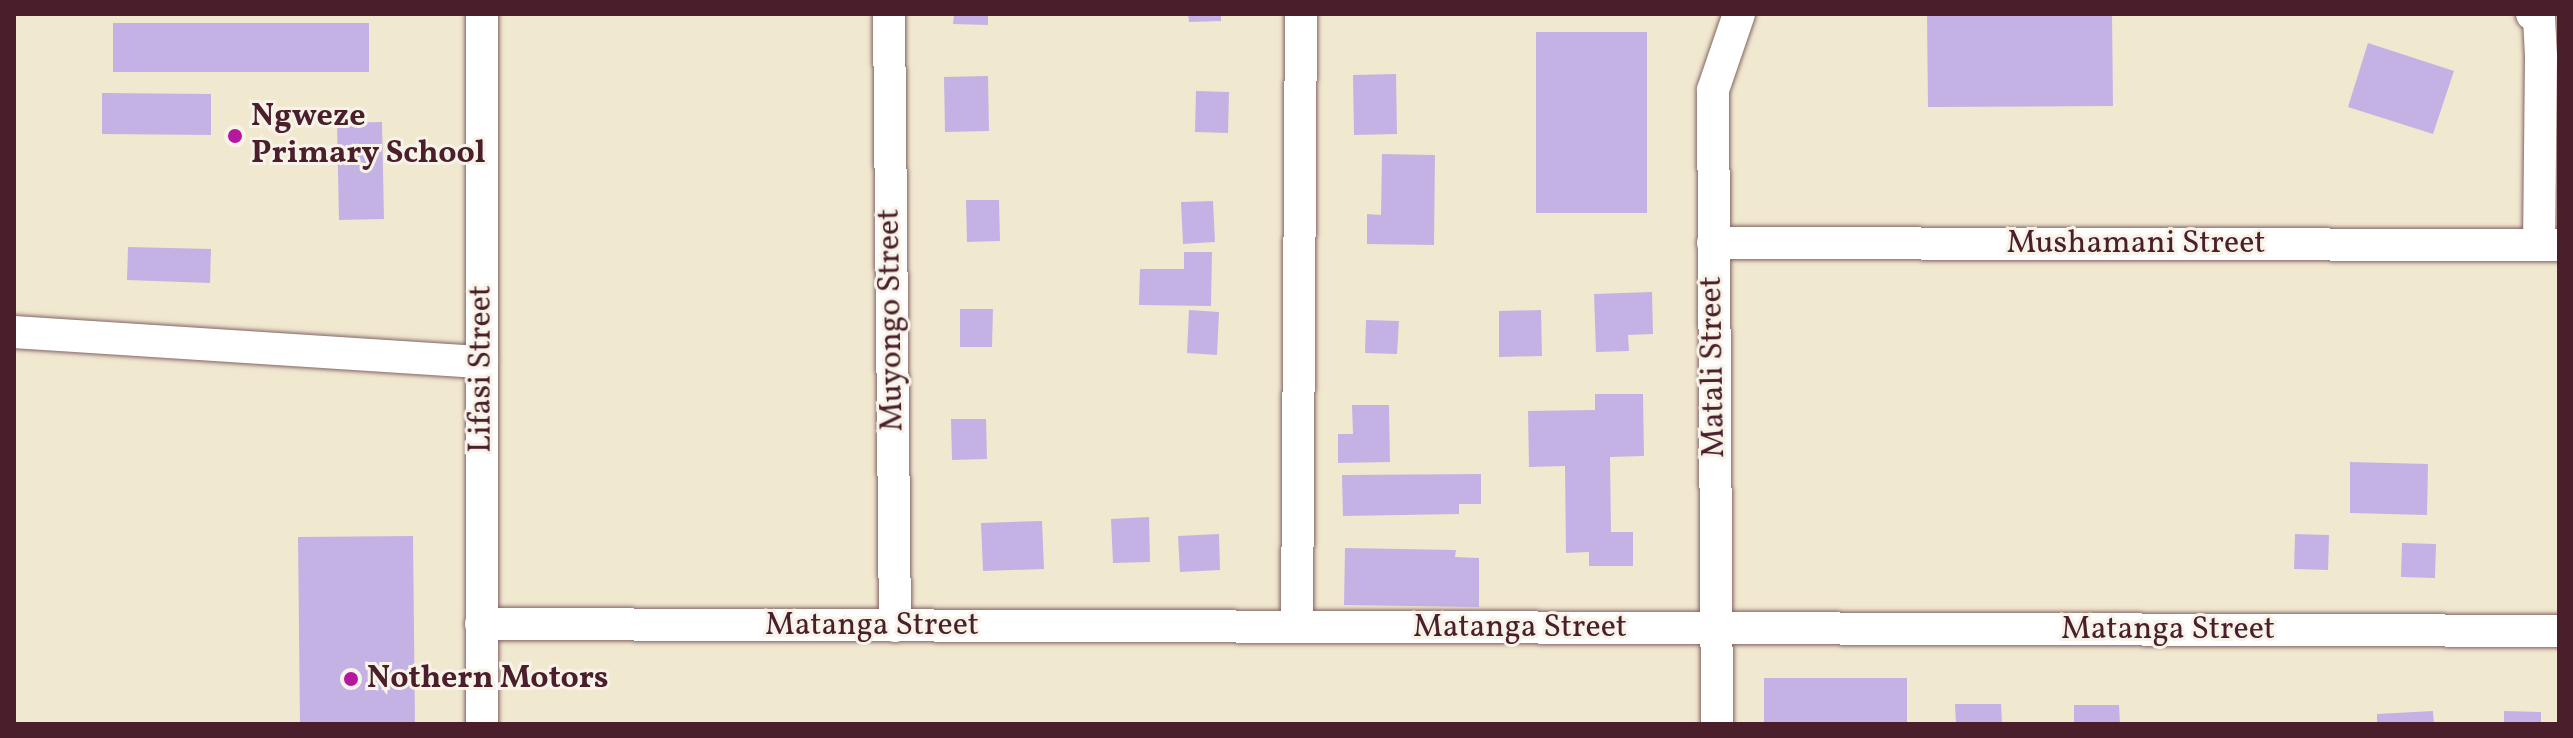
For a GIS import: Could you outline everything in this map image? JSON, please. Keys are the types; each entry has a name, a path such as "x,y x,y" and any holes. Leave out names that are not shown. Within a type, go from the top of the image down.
{"street":[{"name":"Lifasi Street","path":"482,14 482,724"},
{"name":"Muyongo Street","path":"889,14 895,626"},
{"path":"1297,627 1301,14"},
{"name":"Matali Street","path":"1717,724 1713,90 1739,14"},
{"path":"2532,14 2539,18 2549,245"},
{"name":"Mushamani Street","path":"1713,243 2549,245"},
{"path":"14,332 482,362"},
{"name":"Matanga Street","path":"481,624 2559,631"}],"building":[{"path":"954,14 988,14 988,25 953,24"},
{"path":"1188,14 1221,14 1221,21 1189,22"},
{"path":"1927,14 2112,14 2113,106 1928,107"},
{"path":"113,23 369,23 369,72 113,72"},
{"path":"1536,32 1647,32 1647,213 1536,213"},
{"path":"2368,43 2454,71 2433,134 2348,107"},
{"path":"1396,74 1397,134 1354,135 1353,75"},
{"path":"988,76 989,131 945,132 944,77"},
{"path":"1196,91 1229,92 1228,133 1195,132"},
{"path":"102,93 211,94 211,135 102,134"},
{"path":"382,122 384,219 339,220 337,123"},
{"path":"1382,154 1435,155 1434,245 1367,244 1367,214 1381,215"},
{"path":"966,200 999,200 1000,241 967,242"},
{"path":"1213,201 1215,242 1183,244 1181,202"},
{"path":"128,247 211,249 210,283 127,280"},
{"path":"1184,252 1212,252 1211,306 1139,305 1140,269 1184,269"},
{"path":"1652,292 1653,334 1628,335 1629,351 1596,352 1594,294"},
{"path":"960,309 993,309 992,347 960,347"},
{"path":"1189,310 1219,312 1217,355 1187,353"},
{"path":"1541,310 1542,356 1499,357 1499,311"},
{"path":"1366,320 1399,321 1397,354 1365,353"},
{"path":"1595,394 1643,394 1644,456 1610,457 1611,532 1633,532 1633,566 1589,566 1589,552 1566,553 1565,466 1529,467 1528,411 1595,410"},
{"path":"1352,405 1389,405 1390,462 1338,463 1338,434 1353,434"},
{"path":"951,419 986,419 987,459 952,460"},
{"path":"2350,462 2428,464 2427,515 2350,513"},
{"path":"1481,474 1481,504 1459,504 1459,514 1343,516 1342,475"},
{"path":"1149,517 1150,562 1113,563 1111,519"},
{"path":"1042,521 1044,569 983,571 981,523"},
{"path":"1219,534 1220,570 1180,572 1178,536"},
{"path":"2295,534 2329,535 2328,570 2294,569"},
{"path":"413,536 415,724 300,724 298,537"},
{"path":"2402,543 2436,544 2435,578 2401,577"},
{"path":"1345,548 1456,550 1455,557 1479,558 1479,607 1344,605"},
{"path":"1764,678 1907,678 1907,724 1764,724"},
{"path":"1955,704 2001,704 2002,724 1956,724"},
{"path":"2074,705 2119,705 2120,724 2074,724"},
{"path":"2433,711 2434,724 2377,724 2377,714"},
{"path":"2504,711 2541,712 2541,724 2504,724"}],"place":[{"name":"Ngweze Primary School","path":"235,136"},
{"name":"Nothern Motors","path":"351,679"}]}
